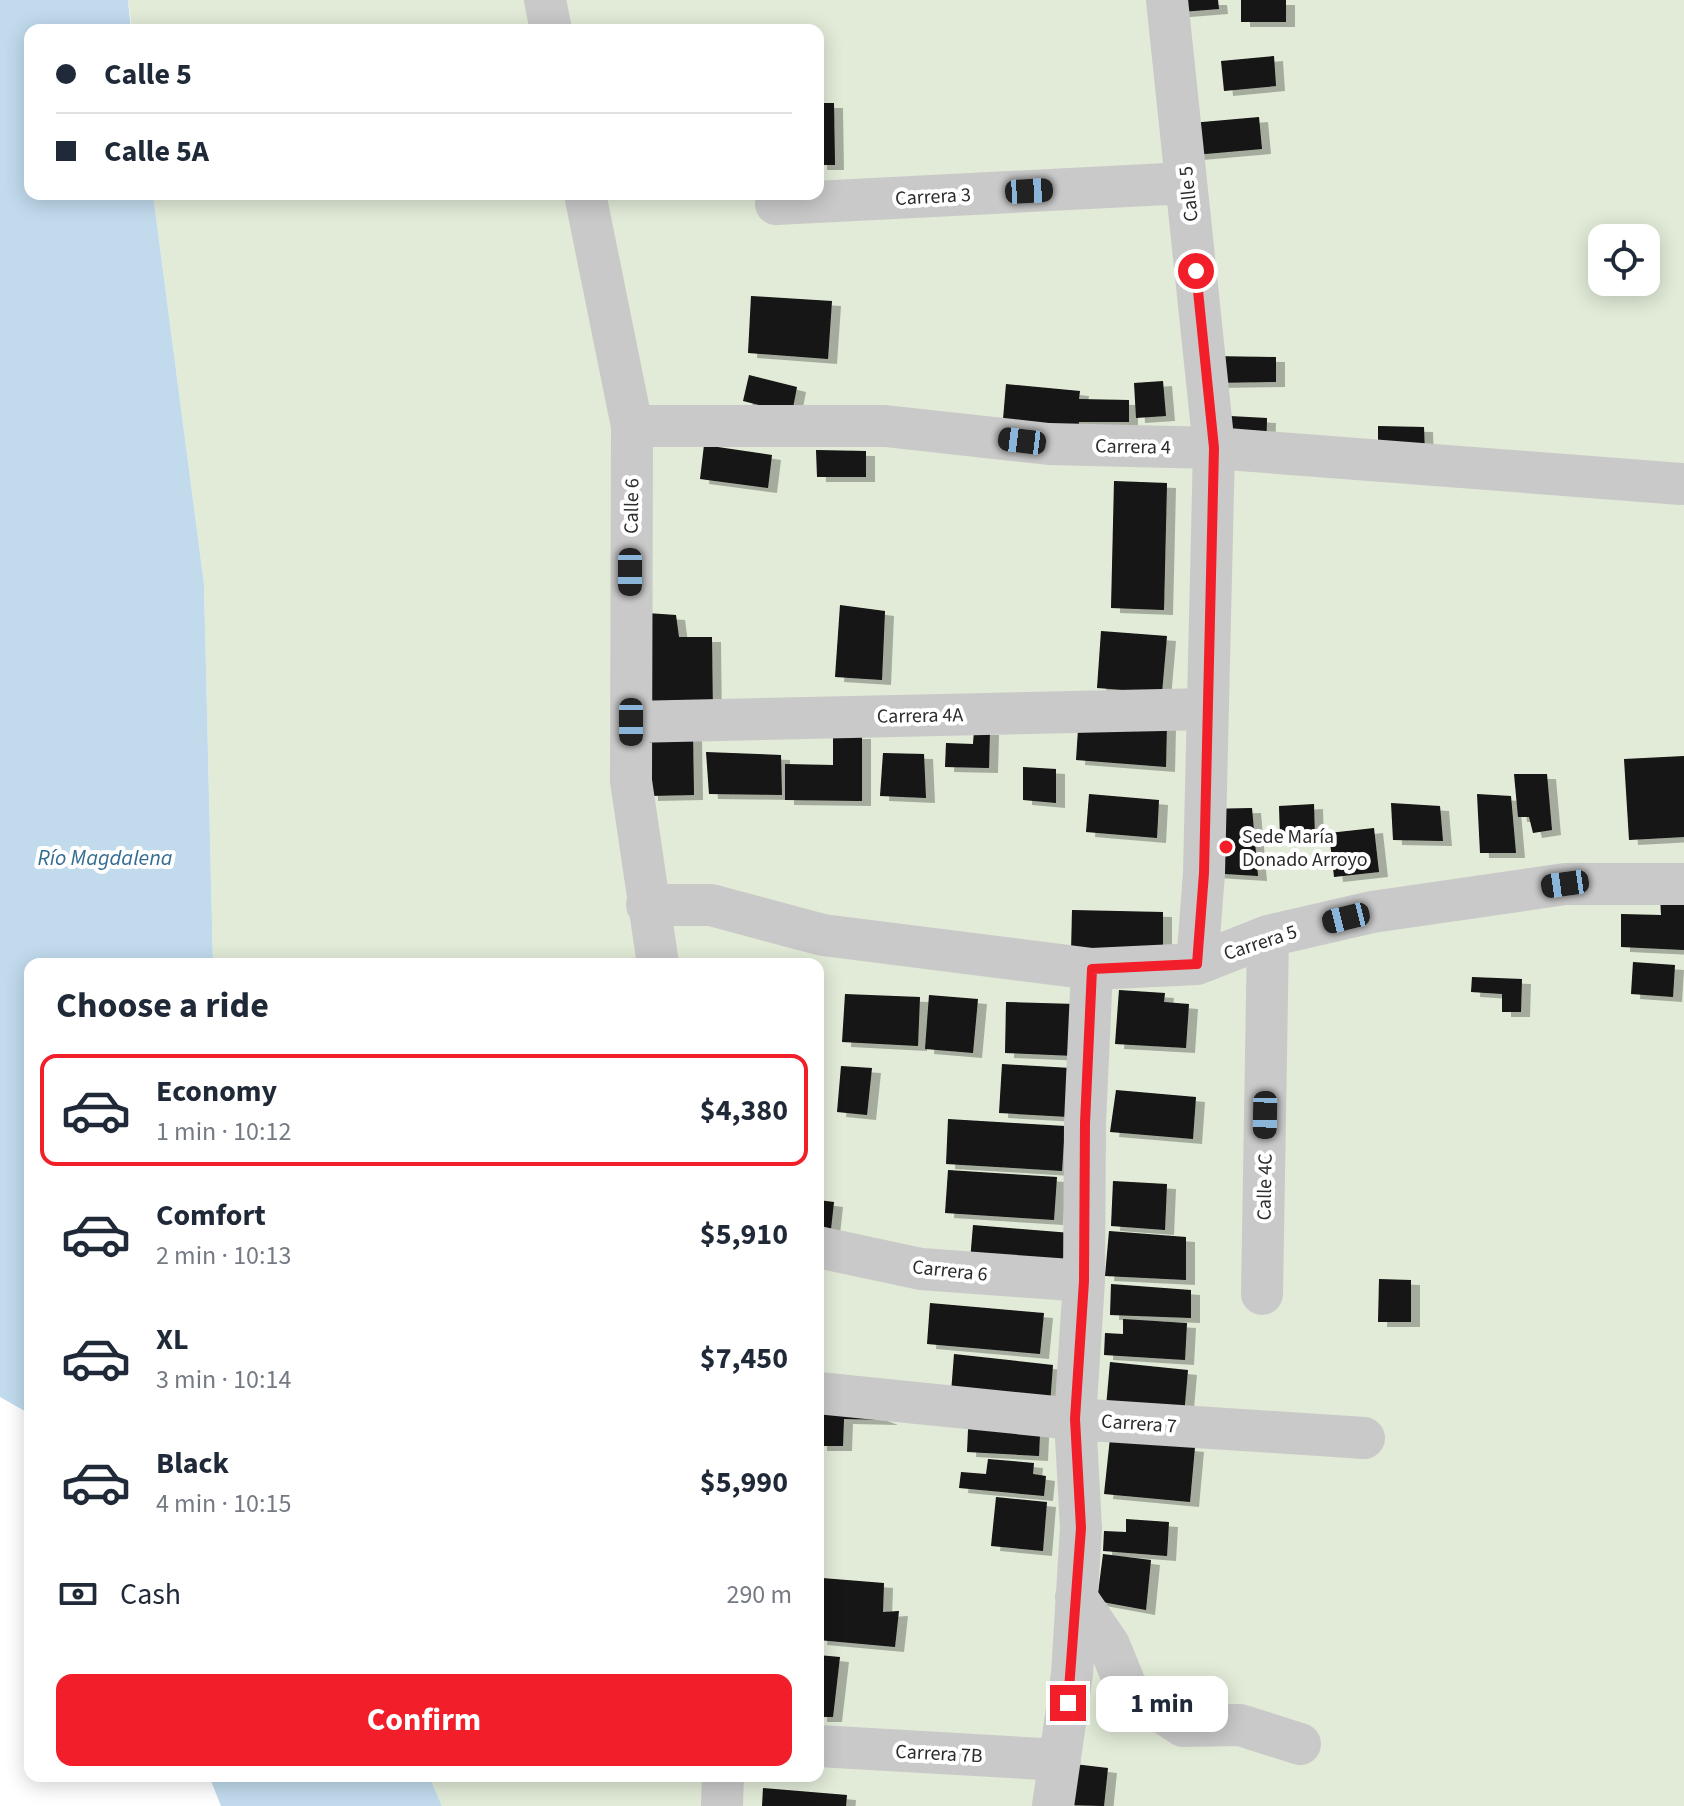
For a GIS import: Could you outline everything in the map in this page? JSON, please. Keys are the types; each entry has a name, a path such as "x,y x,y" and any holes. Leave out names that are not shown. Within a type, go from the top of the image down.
{"street":[{"path":"545,0 550,24"},
{"name":"Calle 5","path":"1167,0 1214,448 1204,873 1197,964"},
{"name":"Carrera 3","path":"776,204 1186,183"},
{"name":"Calle 6","path":"586,200 632,426 631,781 657,958"},
{"name":"Carrera 4","path":"632,426 885,426 1049,444 1214,448 1681,484"},
{"name":"Carrera 4A","path":"631,722 1208,709"},
{"name":"Carrera 5","path":"647,905 711,905 823,935 1092,969 1197,964 1268,936 1372,912 1565,884 1684,884"},
{"name":"Calle 4C","path":"1262,1294 1268,936"},
{"path":"1053,1806 1072,1674 1081,1528 1075,1419 1084,1281 1085,1123 1092,969"},
{"name":"Carrera 6","path":"824,1248 921,1269 1084,1281"},
{"name":"Carrera 7","path":"824,1394 1075,1419 1364,1438"},
{"path":"1076,1597 1109,1645 1127,1689 1183,1726 1240,1725 1300,1744"},
{"name":"Carrera 7B","path":"824,1746 1060,1760"},
{"path":"722,1806 723,1782"}],"green space":[{"path":"128,0 1684,0 1684,1806 442,1806 432,1782 824,1782 824,958 213,958 204,584 154,200 824,200 824,24 131,24"}],"water":[{"name":"Río Magdalena","path":"0,0 128,0 130,24 24,24 24,200 154,200 204,584 213,958 24,958 24,1411 0,1397"},
{"path":"211,1782 432,1782 442,1806 221,1806"}],"building":[{"path":"1168,0 1218,0 1219,9 1169,13"},
{"path":"1241,0 1286,0 1286,22 1241,22"},
{"path":"1274,56 1276,86 1224,91 1221,61"},
{"path":"824,103 834,103 835,165 824,165"},
{"path":"1259,117 1262,149 1194,155 1191,123"},
{"path":"751,296 832,301 828,359 748,353"},
{"path":"1211,356 1276,357 1276,382 1211,383"},
{"path":"749,375 797,387 792,413 743,401"},
{"path":"1163,381 1166,416 1136,418 1134,383"},
{"path":"1006,384 1080,391 1079,399 1129,400 1129,422 1079,422 1078,433 1002,431"},
{"path":"1211,415 1267,418 1266,453"},
{"path":"1378,426 1424,427 1425,454 1378,453"},
{"path":"704,445 772,455 768,488 700,479"},
{"path":"816,450 866,451 866,477 817,477"},
{"path":"1114,481 1167,483 1164,610 1111,608"},
{"path":"840,605 885,611 882,680 835,677"},
{"path":"647,613 676,615 679,637 712,637 713,719 645,717"},
{"path":"1101,631 1167,636 1162,693 1097,688"},
{"path":"1079,714 1167,723 1166,767 1076,760"},
{"path":"974,730 990,730 989,768 945,767 946,743 973,744"},
{"path":"693,734 694,795 649,796 649,735"},
{"path":"833,734 862,734 862,801 785,800 785,764 833,765"},
{"path":"706,752 781,755 782,795 709,794"},
{"path":"883,753 924,754 926,798 880,796"},
{"path":"1684,756 1684,837 1629,840 1624,759"},
{"path":"1023,767 1056,769 1056,803 1023,800"},
{"path":"1514,774 1547,774 1552,830 1533,833 1529,817 1518,817"},
{"path":"1089,794 1159,800 1157,838 1086,832"},
{"path":"1477,794 1511,796 1516,853 1480,853"},
{"path":"1391,803 1440,806 1443,841 1393,840"},
{"path":"1314,804 1315,838 1280,839 1279,806"},
{"path":"1252,808 1258,876 1209,873 1204,809"},
{"path":"1374,828 1379,872 1334,877 1329,833"},
{"path":"1660,897 1684,899 1684,950 1621,947 1621,914 1661,915"},
{"path":"1072,910 1163,912 1163,954 1071,952"},
{"path":"1633,962 1675,965 1673,997 1631,994"},
{"path":"1472,977 1522,979 1521,1012 1502,1012 1502,994 1471,992"},
{"path":"1119,990 1165,993 1164,1002 1189,1004 1186,1048 1115,1044"},
{"path":"845,994 920,997 918,1046 842,1042"},
{"path":"929,995 978,999 973,1053 925,1049"},
{"path":"1006,1002 1076,1004 1075,1056 1005,1053"},
{"path":"1002,1064 1071,1068 1069,1117 999,1113"},
{"path":"841,1066 872,1068 867,1115 837,1112"},
{"path":"1116,1090 1196,1097 1193,1139 1110,1132"},
{"path":"948,1119 1065,1126 1062,1171 946,1164"},
{"path":"948,1170 1057,1177 1054,1220 945,1213"},
{"path":"1113,1181 1167,1184 1165,1230 1111,1226"},
{"path":"824,1201 834,1202 830,1238 824,1237"},
{"path":"973,1225 1071,1233 1067,1270 970,1261"},
{"path":"1109,1231 1186,1237 1186,1280 1105,1276"},
{"path":"1379,1279 1411,1280 1411,1322 1378,1322"},
{"path":"1111,1284 1191,1290 1191,1318 1110,1315"},
{"path":"930,1303 1044,1313 1040,1354 927,1344"},
{"path":"1123,1319 1187,1323 1185,1360 1104,1355 1105,1333 1123,1334"},
{"path":"954,1354 1053,1365 1050,1404 951,1393"},
{"path":"1110,1362 1188,1370 1183,1426 1105,1418"},
{"path":"824,1395 889,1420 844,1419 843,1446 824,1446"},
{"path":"969,1408 1041,1412 1039,1456 967,1452"},
{"path":"1110,1438 1195,1447 1190,1502 1104,1494"},
{"path":"988,1459 1034,1463 1033,1474 1046,1476 1044,1496 959,1488 961,1472 986,1474"},
{"path":"996,1497 1047,1502 1043,1551 991,1546"},
{"path":"1126,1519 1169,1522 1167,1556 1103,1551 1104,1531 1126,1532"},
{"path":"1103,1554 1151,1560 1146,1610 1097,1601"},
{"path":"824,1578 884,1583 883,1612 899,1611 895,1647 824,1641"},
{"path":"824,1656 840,1657 833,1717 824,1717"},
{"path":"1074,1764 1108,1768 1104,1806 1065,1805"},
{"path":"763,1788 847,1795 846,1806 762,1806"}],"place":[{"name":"Sede María Donado Arroyo","path":"1226,847"}],"route":[{"path":"1068,1703 1081,1528 1075,1419 1084,1281 1085,1123 1092,969 1197,964 1204,873 1214,448 1196,271"}]}
